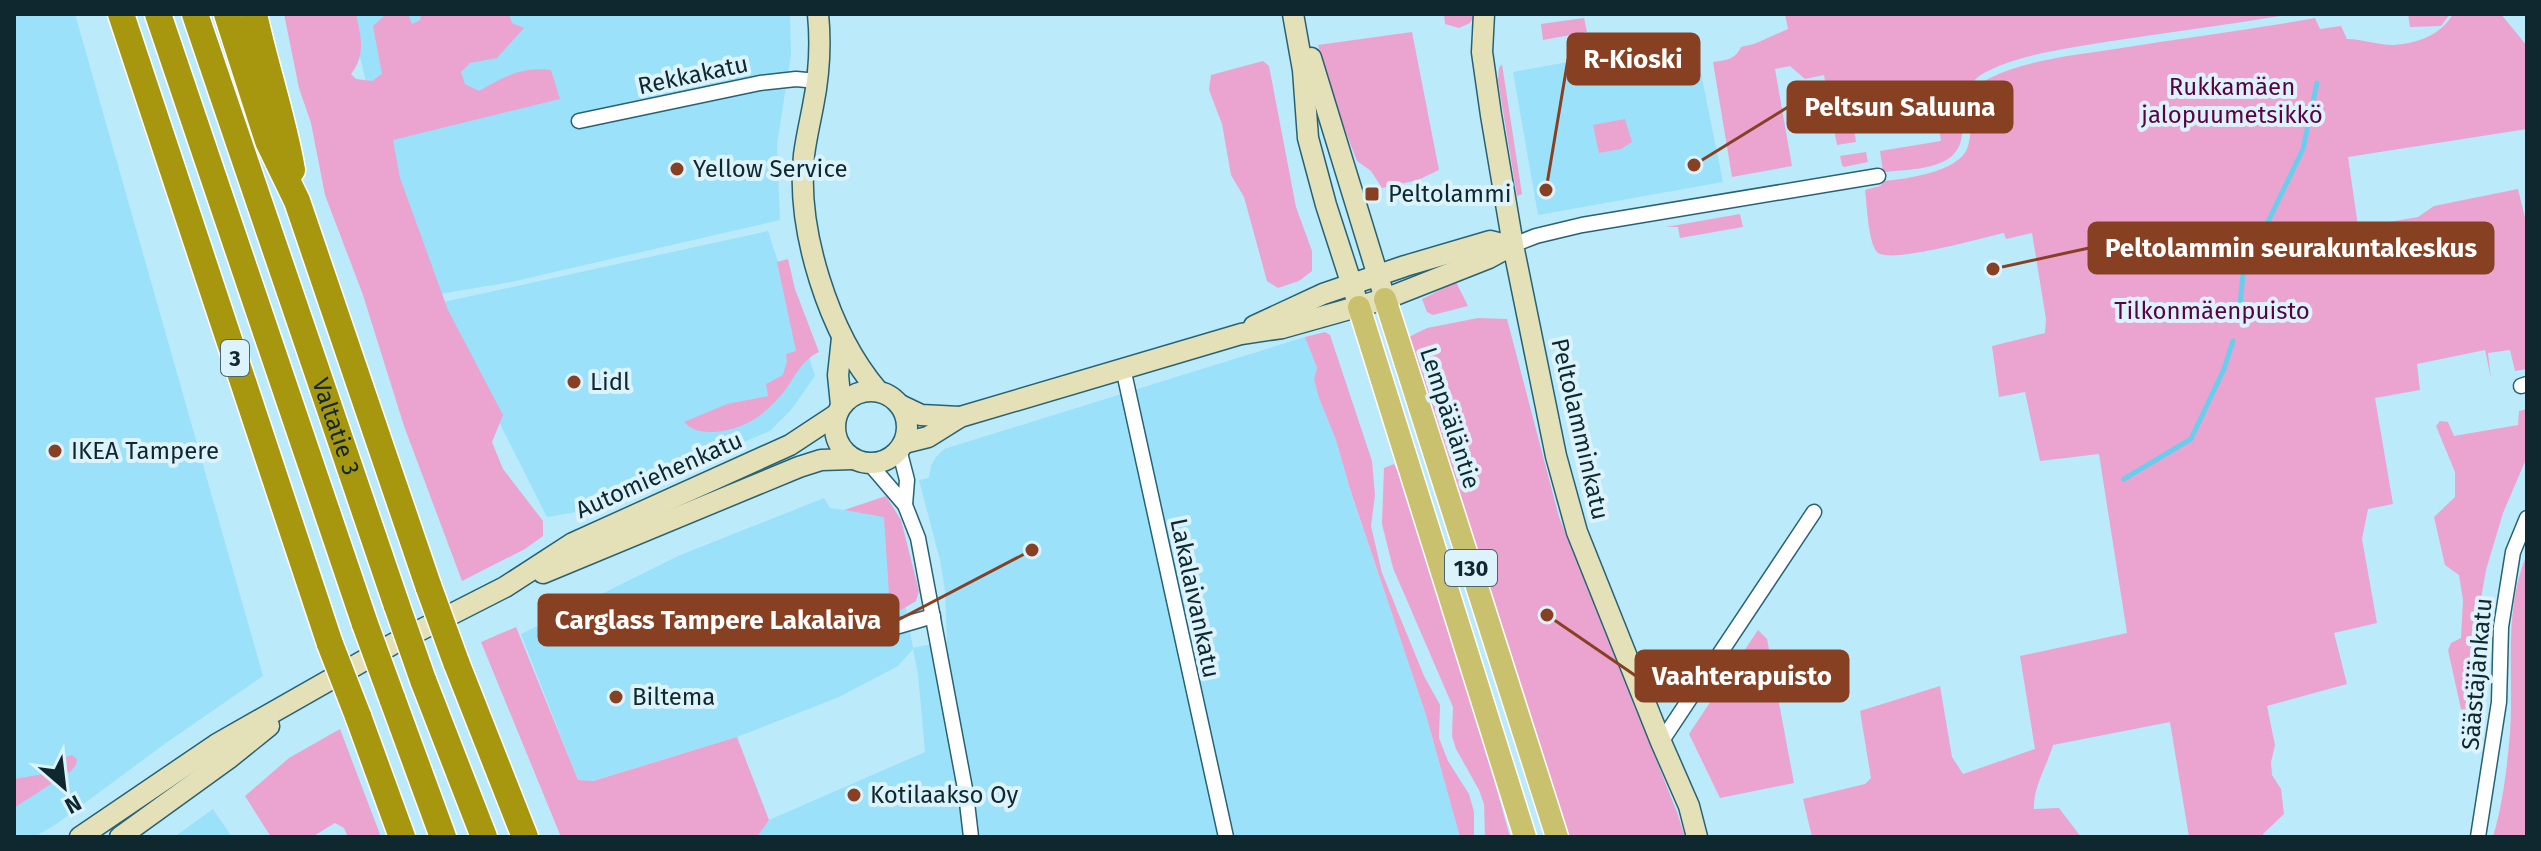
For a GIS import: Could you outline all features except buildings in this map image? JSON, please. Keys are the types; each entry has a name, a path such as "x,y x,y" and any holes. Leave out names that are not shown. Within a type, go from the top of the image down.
{"highway":[{"path":"112,14 139,73"},
{"name":"3","path":"121,14 330,644 402,837"},
{"name":"Valtatie 3","path":"158,14 365,624 443,837"},
{"name":"Valtatie 3","path":"195,14 397,606 484,837"},
{"path":"227,14 268,141 297,201 429,588 525,837"},
{"path":"254,14 286,136 297,201"}],"main road":[{"path":"818,14 817,81 804,152 805,207 820,277 842,338 861,371 878,391 894,398 900,405 907,426 901,446 892,456 861,461 845,453 835,434 842,338"},
{"name":"Lempääläntie","path":"1294,14 1557,837"},
{"name":"Lempääläntie","path":"1294,14 1303,70 1308,138 1525,837"},
{"name":"Peltolamminkatu","path":"1484,14 1482,52 1512,245 1556,456 1577,532 1689,806 1697,837"},
{"path":"1245,333 1309,301 1377,275 1490,241 1512,245"},
{"path":"901,446 928,437 960,417 1245,333 1282,328 1385,299 1489,258 1512,245"},
{"path":"839,410 858,393 878,391"},
{"path":"900,405 921,415 960,417"},
{"name":"Automiehenkatu","path":"505,587 573,543 790,445 839,410"},
{"name":"Automiehenkatu","path":"80,837 217,744 393,644 505,587 799,467 821,460 861,461"},
{"name":"Automiehenkatu","path":"120,837 228,759 309,692"}],"street":[{"name":"Rekkakatu","path":"579,121 760,83 796,79 817,81"},
{"path":"1512,245 1582,225 1878,176"},
{"name":"Lakalaivankatu","path":"1123,368 1226,837"},
{"path":"901,446 907,480 905,505 922,556 966,794 971,837"},
{"path":"861,461 905,505"},
{"path":"1661,742 1814,512"},
{"name":"Säästäjänkatu","path":"2478,837 2499,702 2503,612 2513,552 2527,518"},
{"path":"892,628 933,616"}],"shaded area":[{"path":"14,14 75,14 263,676 34,837 14,837"},
{"path":"350,14 790,14 791,55 777,144 780,220 511,282 439,294 387,171"},
{"path":"1694,39 1723,182 1538,215 1513,72"},
{"path":"768,231 815,376 791,410 770,431 577,512 547,517 439,303"},
{"path":"1305,337 1317,368 1314,379 1319,398 1336,440 1426,715 1460,837 757,837 769,820 925,752 913,649 898,666 839,697 737,737 592,781 578,780 521,634 678,556 824,498 830,508 889,516 913,648 947,641 940,560 919,480 929,478 931,466 944,449"},
{"path":"213,809 232,837 174,837"}],"green space":[{"path":"284,14 356,14 361,38 360,52 351,74 356,79 372,81 382,74 373,26 386,14 408,14 412,24 420,20 421,14 509,14 512,23 524,28 497,58 470,63 461,72 465,84 479,91 522,71 551,70 560,99 393,140 400,178 448,310 503,415 492,442 503,469 543,521 543,536 525,549 462,581 404,426 363,295 325,195"},
{"path":"1444,14 1475,14 1470,23 1459,28 1445,24"},
{"path":"1785,14 2292,14 2065,49 2002,65 1975,79 1968,90 1964,101 1962,136 1953,155 1938,164 1910,170 1883,172 1880,151 1941,141 1939,128 1928,129 1921,92 1850,104 1856,142 1837,145 1824,75 1805,79 1790,66 1775,69 1792,166 1732,177 1713,62 1730,59 1741,47 1788,29"},
{"path":"2408,14 2450,14 2441,26 2410,27"},
{"name":"Tilkonmäenpuisto","path":"2453,14 2501,14 2527,46 2527,129 2348,157 2359,233 2377,224 2418,217 2434,206 2518,189 2527,226 2527,369 2515,371 2510,350 2488,353 2491,378 2485,350 2417,364 2420,390 2375,398 2393,504 2368,509 2362,539 2377,623 2334,633 2347,684 2267,706 2275,745 2272,775 2281,789 2284,814 2263,837 2189,837 2170,722 2053,745 2038,785 2034,809 2059,808 2081,837 1812,837 1803,799 1865,784 1871,778 1860,711 1940,686 1952,757 1963,774 2035,749 2020,656 2127,633 2099,454 2040,461 2025,392 1999,397 1992,346 2045,333 2046,319 2032,233 2006,239 2004,233 1917,253 1885,255 1874,247 1865,190 1880,186 1884,181 1942,169 1961,157 1970,140 1972,100 1981,84 2004,72 2035,62 2315,18 2320,29 2341,26 2347,39 2401,44 2435,33"},
{"path":"1584,18 1587,32 1543,40 1541,24"},
{"path":"1412,32 1439,170 1418,180 1382,188 1371,171 1357,161 1318,45"},
{"path":"1263,61 1269,66 1296,207 1312,251 1312,271 1299,281 1278,288 1267,281 1244,197 1231,175 1222,124 1209,90 1211,75"},
{"path":"1502,64 1522,194 1517,196 1498,80"},
{"path":"1625,119 1632,142 1621,149 1599,153 1593,125"},
{"path":"1866,152 1868,162 1842,165 1840,156"},
{"path":"1740,214 1743,227 1680,238 1678,227 1666,227"},
{"path":"788,259 795,289 819,352 804,364 779,398 754,419 724,431 704,432 690,427 684,422 727,404 768,396 766,384 783,375 786,354 796,351 777,262"},
{"path":"1456,282 1468,306 1433,315 1427,312 1422,299"},
{"path":"1478,318 1507,319 1559,517 1685,837 1567,837 1410,346 1409,337 1427,328"},
{"path":"1325,332 1330,335 1372,461 1375,495 1371,526 1382,573 1424,676 1440,705 1439,738 1448,761 1469,794 1474,812 1474,837 1460,837 1426,715 1336,440 1319,398 1314,379 1317,368 1305,337"},
{"path":"2527,409 2527,457 2503,513 2486,570 2476,627 2475,700 2469,713 2461,709 2448,650 2451,643 2461,638 2463,600 2459,575 2445,565 2434,517 2455,497 2455,472 2436,426 2440,421 2448,422 2454,436 2518,425 2519,411"},
{"path":"1394,464 1410,496 1462,664 1510,837 1485,837 1484,804 1452,736 1453,707 1393,568 1382,524 1384,468"},
{"path":"886,496 901,520 919,591 916,601 901,610 895,607 889,594 884,517 844,510"},
{"path":"2527,554 2527,837 2493,837 2502,799 2510,733 2512,620"},
{"path":"516,627 578,780 593,781 737,737 769,820 757,837 561,837 481,642"},
{"path":"1758,630 1767,639 1794,783 1720,798 1689,734"},
{"path":"340,729 381,837 348,837 344,828 335,823 312,837 271,837 245,796 289,758"},
{"path":"72,755 77,759 71,771 14,808 14,779 67,770 66,757"}],"waterway":[{"path":"2239,315 2243,274 2303,149 2317,83"},
{"path":"2124,479 2191,439 2224,369 2233,341"}],"place":[{"name":"Peltsun Saluuna","path":"1694,165"},
{"name":"Yellow Service","path":"677,169"},
{"name":"R-Kioski","path":"1546,190"},
{"name":"Peltolammi","path":"1372,194"},
{"name":"Peltolammin seurakuntakeskus","path":"1993,269"},
{"name":"Lidl","path":"574,382"},
{"name":"IKEA Tampere","path":"55,451"},
{"name":"Carglass Tampere Lakalaiva","path":"1032,550"},
{"name":"Vaahterapuisto","path":"1547,615"},
{"name":"Biltema","path":"616,697"},
{"name":"Kotilaakso Oy","path":"854,795"}],"park label":[{"name":"Rukkamäen jalopuumetsikkö","path":"2232,101"}]}
